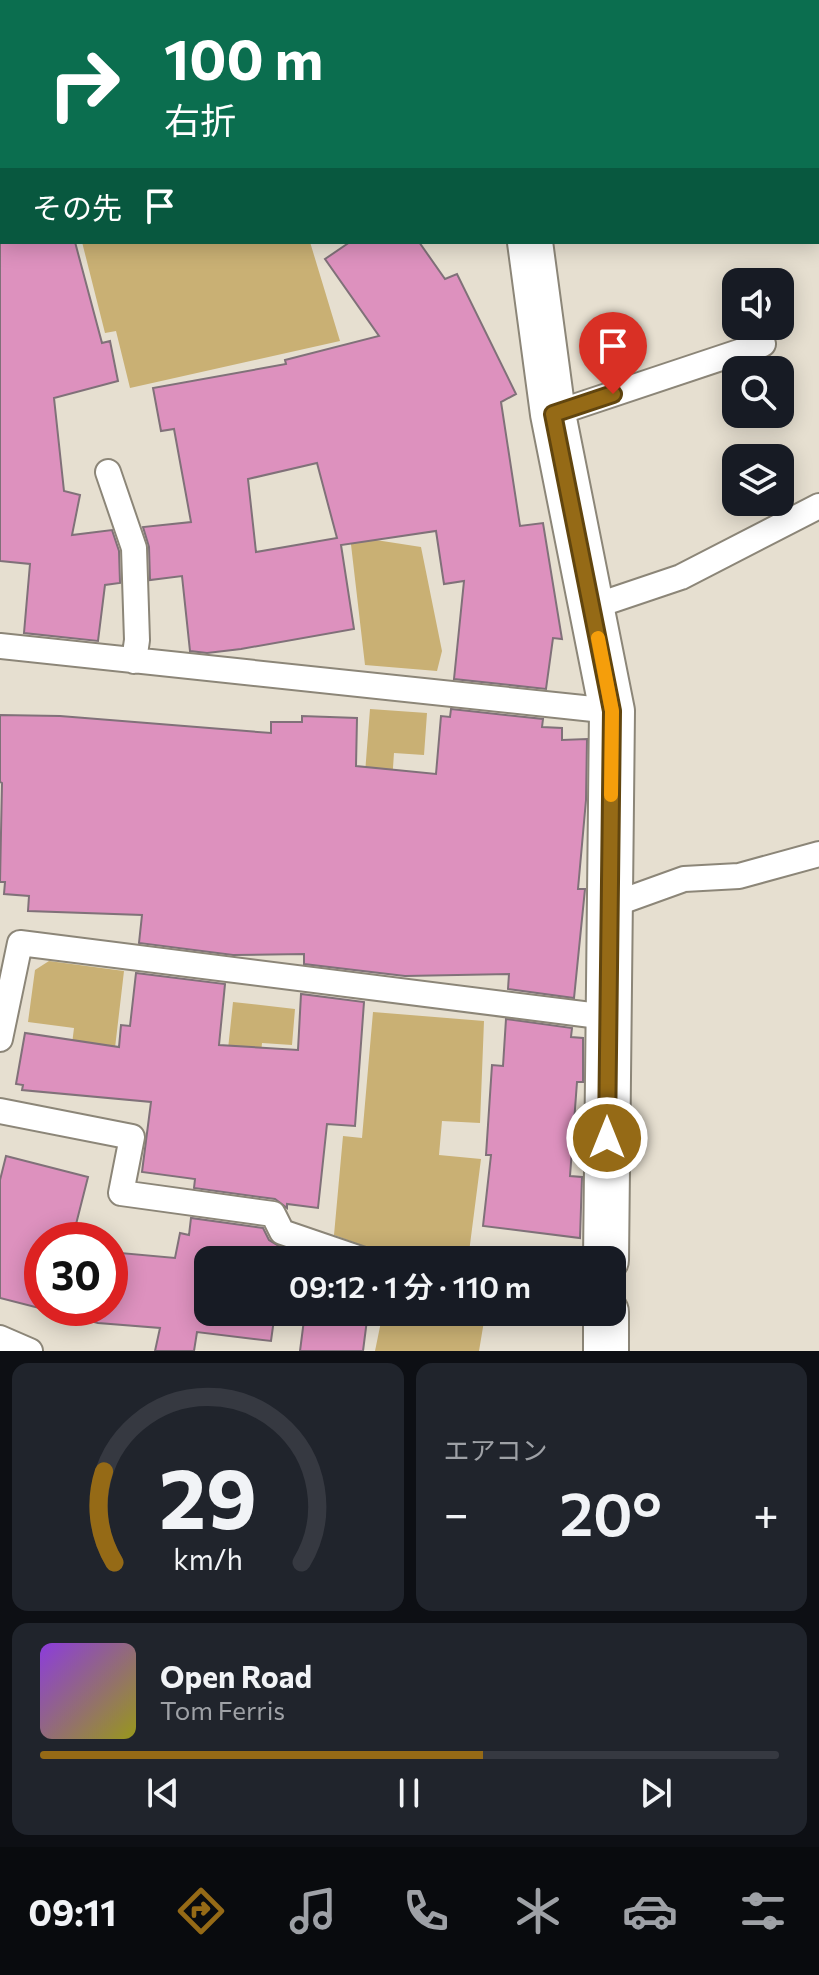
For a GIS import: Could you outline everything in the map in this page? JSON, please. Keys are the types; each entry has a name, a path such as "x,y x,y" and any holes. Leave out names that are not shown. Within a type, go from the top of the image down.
{"street":[{"path":"530,244 553,414 612,711 606,1246"},
{"path":"606,1326 606,1351"}],"lane":[{"path":"553,414 763,344"},
{"path":"108,472 134,548 137,640 134,661"},
{"path":"592,607 681,577 819,506"},
{"path":"0,646 612,711"},
{"path":"609,906 684,879 739,876 819,854"},
{"path":"0,1039 20,943 607,1017"},
{"path":"0,1111 132,1137 121,1193 273,1214 282,1232 323,1246"},
{"path":"0,1338 30,1351"}],"shaded area":[{"path":"83,244 311,244 340,341 130,388 116,331 105,333"},
{"path":"350,536 421,547 442,651 437,671 365,665"},
{"path":"370,709 427,713 424,755 394,753 389,826 361,825"},
{"path":"49,961 124,971 113,1065 70,1060 74,1028 28,1022 35,970"},
{"path":"233,1002 295,1009 292,1045 262,1043 255,1119 221,1115"},
{"path":"373,1012 484,1021 480,1123 442,1121 439,1155 481,1159 470,1246 364,1246 334,1235 343,1136 362,1138"},
{"path":"380,1326 483,1326 479,1351 375,1351"}],"building":[{"path":"0,244 76,244 102,343 110,341 118,381 54,398 64,491 80,495 72,535 112,530 119,551 120,583 105,585 98,641 24,633 30,564 0,561"},
{"path":"347,244 420,244 445,279 457,274 516,394 501,402 520,526 543,523 562,639 553,638 546,689 454,679 464,581 444,584 436,531 341,545 354,629 241,649 207,653 190,651 182,576 150,580 149,547 143,527 191,522 174,429 161,431 153,388 286,364 285,360 379,336 325,259","holes":["317,463 337,538 256,552 248,479"]},
{"path":"451,709 543,719 542,727 562,728 562,740 587,739 586,800 578,889 585,889 574,998 508,989 509,974 405,976 304,964 304,954 233,955 139,943 142,915 28,911 29,896 4,894 5,882 0,882 0,715 60,716 271,733 271,722 302,722 302,716 357,718 356,766 436,774 441,716 450,717"},
{"path":"136,973 225,984 219,1045 298,1050 301,994 364,1002 355,1126 327,1124 318,1208 287,1204 287,1208 275,1199 194,1188 195,1179 142,1172 151,1102 22,1090 23,1085 16,1084 25,1033 119,1047 121,1025 130,1026"},
{"path":"506,1019 572,1028 571,1037 583,1038 583,1082 577,1082 570,1176 582,1177 580,1238 483,1226 491,1155 486,1155 492,1065 503,1066"},
{"path":"6,1156 88,1177 77,1222 24,1222 24,1304 0,1298 0,1180"},
{"path":"191,1218 263,1228 269,1240 279,1246 194,1246 194,1326 273,1326 271,1341 197,1332 194,1351 155,1351 160,1328 128,1325 128,1254 175,1258 180,1233 189,1235"},
{"path":"303,1326 366,1326 363,1351 300,1351"}],"slow traffic":[{"path":"598,638 612,711 611,795"}],"route":[{"path":"607,1138 612,711 553,414 613,394"}]}
